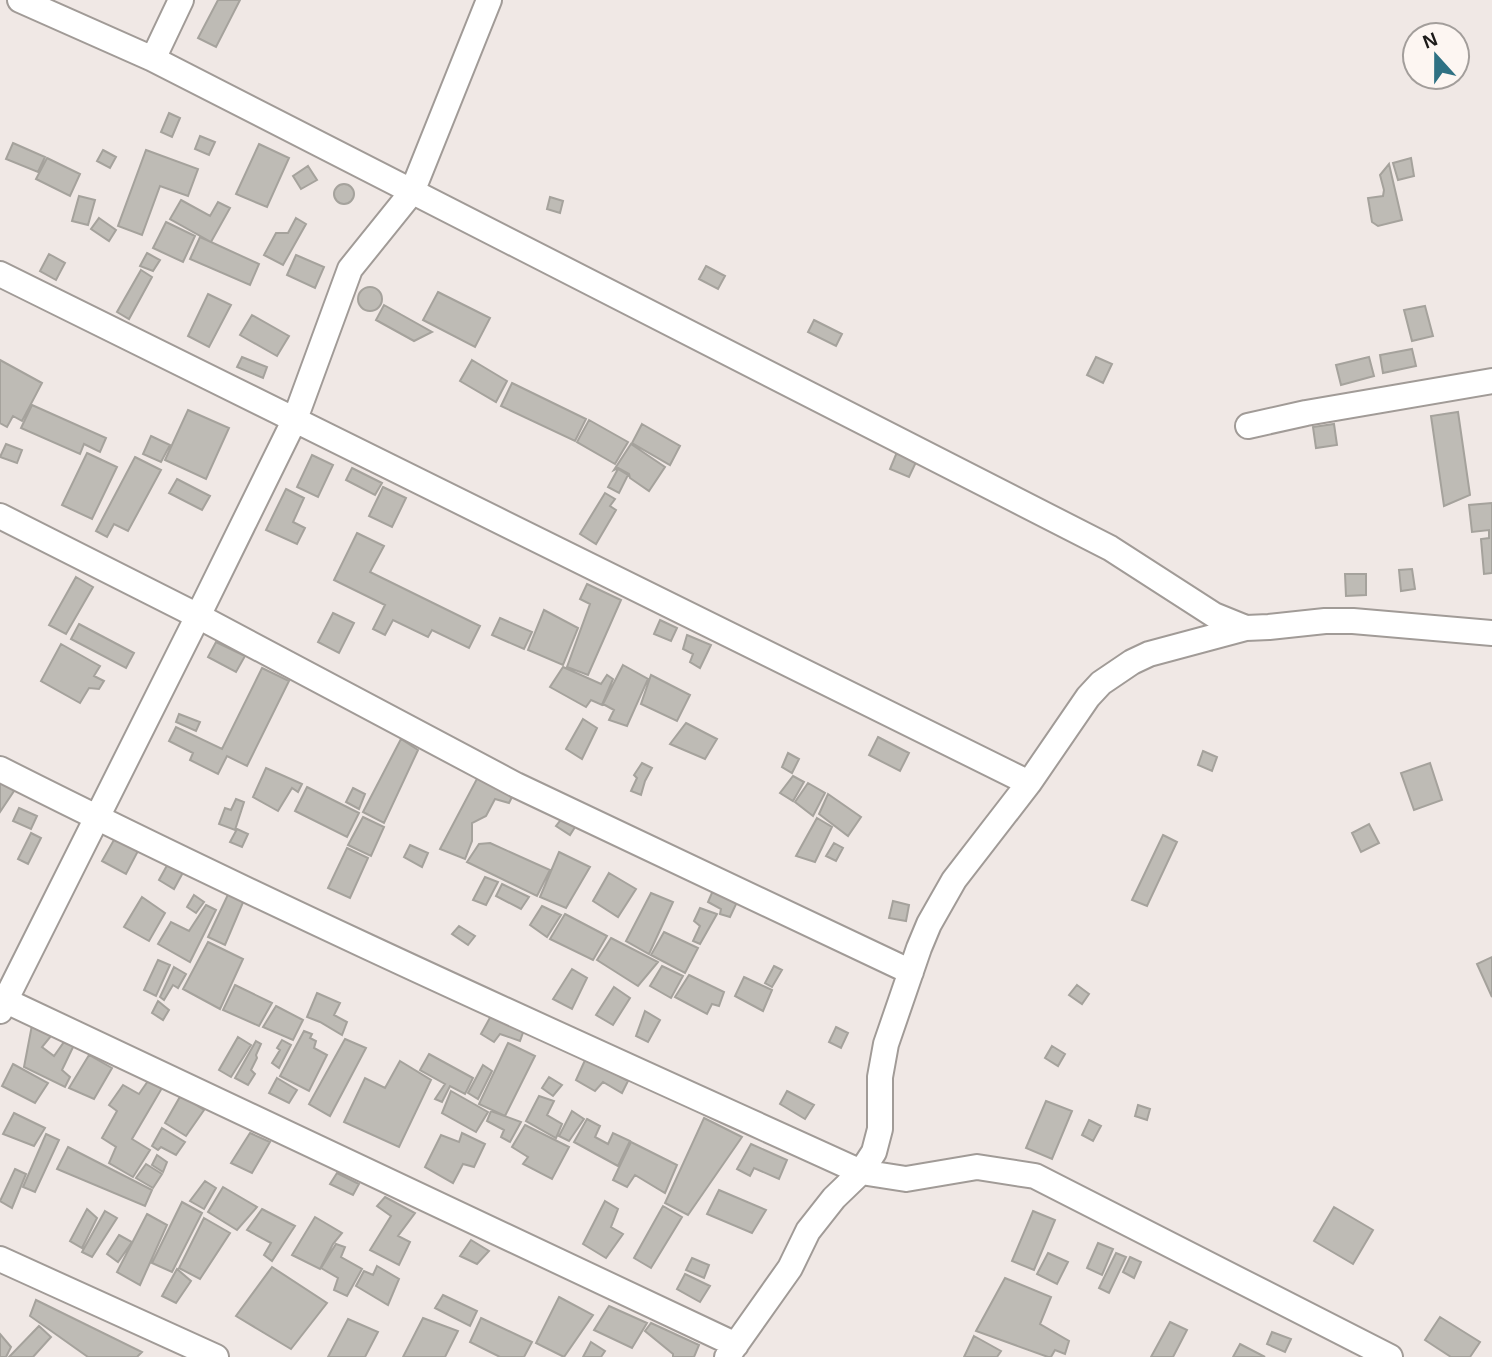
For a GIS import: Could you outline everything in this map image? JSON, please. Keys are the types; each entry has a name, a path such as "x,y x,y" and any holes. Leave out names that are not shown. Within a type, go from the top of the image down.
{"street":[{"path":"20,0 153,59 1110,548 1214,615 1246,628"},
{"path":"153,59 181,0"},
{"path":"489,0 412,192 350,269 295,419 2,1003 732,1351 790,1268 808,1231 834,1198 861,1172 874,1152 880,1129 880,1077 887,1044 911,972 940,902 1029,783 1088,697 1101,683 1116,671 1149,654 1246,628 1353,621 1492,633"},
{"path":"0,274 1029,783"},
{"path":"1248,426 1492,381"},
{"path":"0,516 198,616 516,785 911,972"},
{"path":"0,769 96,818 384,955 861,1172 906,1179 977,1167 1035,1176 1391,1357"},
{"path":"0,1259 216,1357"}],"building":[{"path":"218,0 240,0 216,47 198,38"},
{"path":"169,113 180,118 172,137 161,132"},
{"path":"200,136 215,142 209,155 195,149"},
{"path":"13,143 45,157 38,172 6,159"},
{"path":"259,144 289,158 267,207 236,194"},
{"path":"103,150 116,157 110,168 97,161"},
{"path":"146,150 198,169 188,196 160,186 142,235 118,226"},
{"path":"47,158 80,174 70,196 36,179"},
{"path":"1411,158 1414,176 1398,180 1393,163"},
{"path":"1389,164 1402,220 1378,226 1372,222 1368,198 1383,196 1380,175"},
{"path":"308,166 317,180 301,189 293,176"},
{"path":"344,184 351,187 354,194 351,201 344,204 337,201 334,194 337,187"},
{"path":"79,196 95,200 88,225 72,221"},
{"path":"550,197 563,201 560,213 547,209"},
{"path":"181,200 210,216 218,202 230,208 211,242 170,219"},
{"path":"99,218 116,230 109,241 91,229"},
{"path":"296,218 306,224 283,265 264,255 276,233 288,233"},
{"path":"166,222 195,236 183,262 153,248"},
{"path":"200,237 259,264 250,285 190,259"},
{"path":"147,253 160,260 153,271 140,266"},
{"path":"49,254 65,263 56,280 40,271"},
{"path":"296,255 324,267 315,288 287,275"},
{"path":"706,266 725,276 718,289 699,279"},
{"path":"141,270 152,277 129,319 117,312"},
{"path":"370,287 381,294 382,299 375,310 370,311 359,304 358,299 365,288"},
{"path":"438,292 490,318 475,347 423,320"},
{"path":"208,294 231,305 209,347 188,336"},
{"path":"384,305 432,332 414,341 376,320"},
{"path":"1425,306 1433,336 1412,341 1404,310"},
{"path":"252,315 289,336 277,356 240,335"},
{"path":"814,320 842,334 836,346 808,332"},
{"path":"1412,349 1416,366 1383,373 1380,355"},
{"path":"242,357 267,367 263,378 237,367"},
{"path":"1096,357 1112,364 1103,383 1087,375"},
{"path":"1369,357 1374,376 1341,385 1336,365"},
{"path":"0,360 42,383 22,421 13,416 7,427 0,423"},
{"path":"472,360 507,381 496,402 460,381"},
{"path":"512,383 586,419 575,441 501,406"},
{"path":"32,405 106,438 100,452 84,444 80,454 21,428"},
{"path":"188,410 229,428 206,479 165,460"},
{"path":"1458,412 1470,495 1444,506 1431,416"},
{"path":"589,420 628,442 615,464 577,442"},
{"path":"642,424 680,446 670,465 632,443"},
{"path":"1334,424 1337,445 1316,448 1313,427"},
{"path":"151,436 170,445 161,462 143,454"},
{"path":"6,444 22,450 17,463 0,457"},
{"path":"631,444 665,467 649,491 630,478 629,474 618,468 614,470"},
{"path":"897,452 917,460 909,477 890,469"},
{"path":"87,453 117,467 92,519 62,505"},
{"path":"312,455 333,465 318,497 297,487"},
{"path":"135,457 161,470 128,531 114,524 107,537 96,531"},
{"path":"352,468 382,483 375,495 346,480"},
{"path":"618,469 628,475 619,493 608,487"},
{"path":"177,479 210,496 202,510 169,493"},
{"path":"383,487 406,498 392,527 369,516"},
{"path":"286,489 304,498 293,522 305,528 297,544 266,530"},
{"path":"605,493 615,499 610,506 616,510 596,544 580,534"},
{"path":"1492,503 1492,573 1484,574 1481,539 1489,538 1489,530 1472,532 1469,505"},
{"path":"357,533 384,546 370,572 480,626 469,648 432,630 428,637 393,620 385,635 373,629 385,605 334,580"},
{"path":"1412,569 1415,589 1401,591 1399,570"},
{"path":"1345,574 1366,574 1366,595 1346,596"},
{"path":"76,577 93,587 66,634 49,625"},
{"path":"587,584 621,600 588,675 567,667 590,604 580,599"},
{"path":"544,610 578,628 563,665 528,650"},
{"path":"333,613 354,623 339,653 318,642"},
{"path":"500,618 532,632 524,649 492,635"},
{"path":"660,620 677,628 671,641 654,634"},
{"path":"79,624 134,653 126,668 71,639"},
{"path":"687,635 711,645 700,668 690,662 693,654 683,649"},
{"path":"216,642 245,656 236,672 208,657"},
{"path":"61,644 100,666 94,676 104,681 99,689 89,688 80,703 41,681"},
{"path":"623,665 648,679 627,726 609,720 614,710 603,704"},
{"path":"563,667 601,684 607,675 613,679 602,705 591,700 586,707 550,687"},
{"path":"262,668 289,681 247,766 227,756 218,774 190,760 193,753 169,741 176,727 222,749"},
{"path":"651,675 690,695 677,721 641,704"},
{"path":"179,714 200,722 196,731 176,722"},
{"path":"583,719 597,728 582,759 566,749"},
{"path":"686,723 717,739 705,759 670,744"},
{"path":"878,737 909,753 900,771 869,755"},
{"path":"401,739 418,750 384,823 363,812"},
{"path":"1203,751 1217,757 1212,771 1198,765"},
{"path":"788,753 799,759 792,773 782,767"},
{"path":"642,763 652,768 641,795 631,791 637,778 634,775"},
{"path":"1430,763 1442,800 1414,810 1401,773"},
{"path":"266,768 302,784 298,792 292,788 278,811 253,797"},
{"path":"479,775 514,793 509,803 495,799 486,816 472,823 472,841 465,859 440,849"},
{"path":"793,776 804,782 793,801 780,793"},
{"path":"0,778 16,788 0,812"},
{"path":"808,783 825,793 813,816 795,802"},
{"path":"307,787 359,813 347,837 295,811"},
{"path":"353,788 365,794 359,809 346,802"},
{"path":"828,794 861,817 848,836 819,814"},
{"path":"236,799 244,802 235,830 219,824 225,808 231,810"},
{"path":"19,808 37,816 31,829 13,821"},
{"path":"363,817 384,827 371,856 348,845"},
{"path":"563,817 577,824 570,835 556,826"},
{"path":"817,818 832,827 815,862 796,856"},
{"path":"1369,824 1379,843 1361,852 1352,833"},
{"path":"237,829 248,834 242,847 230,842"},
{"path":"31,833 41,838 28,864 18,859"},
{"path":"1163,835 1177,842 1147,906 1132,900"},
{"path":"115,838 138,851 126,874 102,861"},
{"path":"490,843 550,870 537,896 467,862 479,844"},
{"path":"834,843 843,848 836,861 826,856"},
{"path":"410,845 428,853 422,867 404,857"},
{"path":"347,848 368,858 350,898 328,888"},
{"path":"559,852 590,867 566,908 540,897"},
{"path":"170,860 186,867 174,889 159,880"},
{"path":"609,873 636,889 618,917 593,901"},
{"path":"485,877 498,882 486,905 473,900"},
{"path":"502,884 529,897 521,909 496,896"},
{"path":"232,886 247,893 225,945 208,937"},
{"path":"714,888 738,900 730,917 720,914 721,909 708,902"},
{"path":"651,893 673,902 649,954 626,941"},
{"path":"194,895 204,902 196,913 187,907"},
{"path":"142,897 165,913 149,941 124,927"},
{"path":"893,901 909,905 906,921 889,918"},
{"path":"206,905 216,910 190,962 158,944 171,922 189,931"},
{"path":"542,906 561,915 547,937 530,925"},
{"path":"700,908 717,914 700,944 693,941 700,926 694,921"},
{"path":"565,914 607,936 593,960 550,939"},
{"path":"459,926 475,936 468,945 452,934"},
{"path":"664,932 698,948 685,973 651,955"},
{"path":"611,938 658,962 638,986 597,960"},
{"path":"208,942 243,959 220,1009 183,989"},
{"path":"1492,957 1492,997 1477,964"},
{"path":"158,960 170,965 156,996 144,990"},
{"path":"662,966 683,976 671,998 650,986"},
{"path":"774,966 782,970 772,987 765,983"},
{"path":"174,967 186,974 178,988 173,985 164,1000 160,997"},
{"path":"572,969 587,978 572,1009 553,999"},
{"path":"689,975 724,992 719,1006 712,1004 707,1014 675,997"},
{"path":"744,977 772,990 763,1011 735,996"},
{"path":"235,985 272,1003 259,1026 223,1010"},
{"path":"1077,985 1089,994 1082,1004 1069,995"},
{"path":"614,987 630,998 613,1025 596,1015"},
{"path":"317,993 340,1003 334,1015 347,1022 342,1035 307,1017"},
{"path":"158,1001 169,1010 163,1020 152,1013"},
{"path":"276,1006 303,1020 293,1040 263,1027"},
{"path":"645,1011 660,1020 648,1042 636,1036"},
{"path":"492,1014 525,1027 520,1041 500,1034 494,1042 481,1034"},
{"path":"32,1025 51,1036 42,1047 54,1056 64,1042 74,1045 62,1070 70,1077 65,1087 24,1067"},
{"path":"836,1027 848,1033 841,1048 829,1042"},
{"path":"304,1031 312,1034 310,1038 316,1041 314,1048 327,1055 309,1091 280,1076"},
{"path":"238,1037 251,1045 231,1077 219,1070"},
{"path":"345,1039 366,1048 330,1116 309,1104"},
{"path":"282,1040 291,1045 279,1068 272,1063 280,1050 277,1048"},
{"path":"256,1041 261,1044 251,1070 255,1074 248,1085 235,1078"},
{"path":"508,1043 535,1056 505,1116 479,1104"},
{"path":"1052,1046 1065,1054 1058,1066 1045,1058"},
{"path":"429,1054 473,1078 465,1094 450,1086 442,1102 435,1099 445,1084 420,1070"},
{"path":"89,1055 112,1068 94,1099 69,1088"},
{"path":"586,1058 628,1081 622,1093 603,1082 595,1091 576,1080"},
{"path":"400,1061 431,1080 399,1147 344,1122 365,1078 385,1088"},
{"path":"13,1064 48,1083 35,1103 2,1086"},
{"path":"483,1065 492,1071 478,1099 468,1093"},
{"path":"549,1077 562,1085 553,1096 542,1088"},
{"path":"277,1078 297,1090 289,1103 269,1093"},
{"path":"148,1081 162,1088 132,1139 150,1150 133,1177 109,1163 116,1147 102,1138 117,1111 109,1105 123,1085 139,1094"},
{"path":"451,1091 488,1112 476,1132 442,1113"},
{"path":"787,1091 814,1105 805,1119 780,1104"},
{"path":"181,1095 204,1110 186,1136 165,1123"},
{"path":"539,1096 554,1101 547,1115 562,1124 556,1138 526,1121"},
{"path":"1046,1101 1072,1111 1052,1159 1026,1148"},
{"path":"1138,1105 1150,1109 1147,1120 1135,1116"},
{"path":"491,1111 521,1122 510,1142 501,1137 504,1130 487,1121"},
{"path":"572,1111 584,1119 569,1141 559,1136"},
{"path":"14,1113 45,1128 34,1146 3,1134"},
{"path":"704,1118 742,1137 688,1215 665,1203"},
{"path":"587,1119 600,1126 595,1137 608,1144 613,1133 630,1141 618,1166 574,1142"},
{"path":"1089,1120 1101,1126 1093,1141 1082,1135"},
{"path":"525,1125 569,1147 552,1179 523,1164 528,1157 512,1147"},
{"path":"162,1128 185,1142 176,1155 161,1147 158,1150 152,1146"},
{"path":"250,1133 270,1142 252,1173 231,1163"},
{"path":"462,1133 485,1144 474,1167 463,1164 453,1183 425,1167 441,1135 459,1142"},
{"path":"46,1134 59,1140 35,1192 23,1187"},
{"path":"631,1142 677,1165 665,1193 635,1175 627,1187 613,1180"},
{"path":"751,1144 787,1160 779,1179 754,1168 750,1176 737,1169"},
{"path":"68,1147 152,1190 145,1206 57,1169"},
{"path":"157,1155 167,1162 163,1172 152,1165"},
{"path":"146,1164 162,1174 153,1188 136,1178"},
{"path":"15,1169 26,1174 12,1208 0,1201"},
{"path":"337,1173 359,1184 353,1195 330,1184"},
{"path":"205,1181 216,1188 204,1209 190,1201"},
{"path":"223,1187 257,1207 237,1230 208,1212"},
{"path":"719,1190 766,1210 752,1233 707,1214"},
{"path":"385,1197 415,1213 398,1236 410,1242 399,1265 370,1250 391,1216 377,1206"},
{"path":"605,1201 618,1209 611,1227 623,1234 606,1258 583,1244"},
{"path":"182,1202 202,1213 172,1272 152,1263"},
{"path":"663,1206 682,1217 651,1268 634,1258"},
{"path":"1334,1207 1373,1230 1353,1264 1314,1241"},
{"path":"87,1209 97,1218 82,1248 70,1241"},
{"path":"262,1209 295,1226 272,1261 264,1255 271,1243 247,1230"},
{"path":"105,1211 117,1218 92,1257 82,1252"},
{"path":"1033,1211 1055,1220 1034,1270 1012,1261"},
{"path":"147,1214 167,1225 140,1285 117,1272"},
{"path":"315,1217 342,1233 320,1269 292,1255"},
{"path":"204,1218 230,1233 200,1279 179,1268"},
{"path":"119,1235 132,1242 118,1262 107,1254"},
{"path":"471,1240 489,1251 477,1264 460,1256"},
{"path":"1098,1243 1113,1249 1102,1275 1087,1268"},
{"path":"336,1244 345,1247 341,1257 362,1269 347,1296 334,1290 338,1278 321,1268"},
{"path":"1048,1253 1068,1262 1057,1284 1037,1274"},
{"path":"1116,1253 1126,1257 1109,1293 1099,1288"},
{"path":"1130,1257 1141,1262 1134,1278 1123,1272"},
{"path":"692,1258 709,1265 704,1278 686,1270"},
{"path":"377,1266 399,1279 388,1305 356,1286 364,1271 373,1275"},
{"path":"272,1267 327,1303 291,1349 236,1316"},
{"path":"177,1269 191,1281 176,1303 162,1296"},
{"path":"685,1274 710,1286 700,1302 677,1289"},
{"path":"1005,1278 1051,1297 1040,1324 1069,1341 1065,1354 1055,1350 1051,1357 1048,1357 976,1331"},
{"path":"443,1295 477,1311 470,1326 435,1308"},
{"path":"559,1297 593,1315 564,1357 536,1343"},
{"path":"36,1300 142,1352 137,1357 88,1357 30,1316"},
{"path":"609,1306 647,1323 632,1348 594,1330"},
{"path":"1440,1317 1480,1342 1470,1357 1451,1357 1425,1340"},
{"path":"423,1318 458,1331 445,1357 403,1357"},
{"path":"481,1318 532,1342 524,1357 500,1357 470,1342"},
{"path":"348,1319 378,1332 365,1357 328,1357"},
{"path":"1170,1322 1187,1330 1173,1357 1151,1357"},
{"path":"651,1323 699,1345 694,1357 673,1357 673,1354 645,1331"},
{"path":"39,1326 51,1337 33,1357 9,1357"},
{"path":"1272,1332 1291,1339 1285,1352 1267,1344"},
{"path":"0,1334 11,1347 6,1357 0,1357"},
{"path":"974,1336 1001,1351 997,1357 964,1357"},
{"path":"591,1342 605,1351 601,1357 583,1357"},
{"path":"1240,1344 1265,1357 1233,1357"}]}
